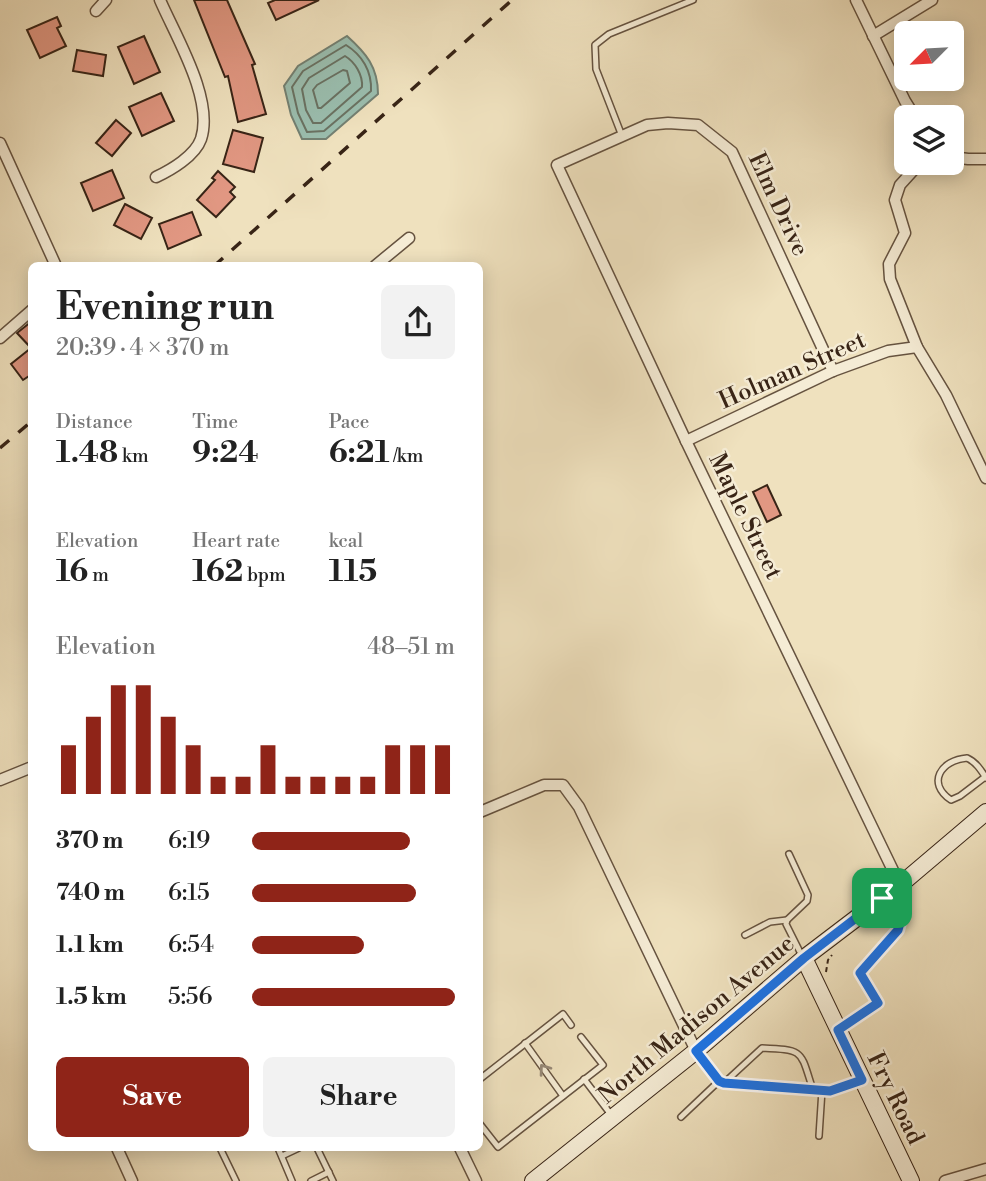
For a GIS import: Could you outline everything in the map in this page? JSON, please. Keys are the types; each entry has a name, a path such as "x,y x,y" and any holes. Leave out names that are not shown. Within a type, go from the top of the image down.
{"main road":[{"name":"North Madison Avenue","path":"533,1181 696,1051 804,958 900,884 986,812"},
{"name":"Fry Road","path":"804,958 911,1181"}],"street":[{"path":"96,11 106,0"},
{"path":"156,177 177,167 200,141 204,104 160,0"},
{"path":"856,0 909,105"},
{"path":"873,36 932,0"},
{"name":"Elm Drive","path":"557,165 647,125 698,125 732,152 833,371"},
{"path":"0,143 54,262"},
{"path":"964,158 986,159"},
{"name":"Maple Street","path":"557,165 686,441 900,884"},
{"path":"909,175 900,185 895,200 905,233 889,264 891,279 917,348 946,394 986,477"},
{"path":"381,262 408,238"},
{"path":"0,338 28,314"},
{"name":"Holman Street","path":"686,441 833,371 888,351 917,348"},
{"path":"0,780 28,769"},
{"path":"483,811 544,785 564,785 579,807 696,1051"},
{"path":"118,1151 132,1181"},
{"path":"461,1151 476,1181"},
{"path":"945,1181 986,1169"}],"lane":[{"path":"622,136 596,69 595,45 609,34 693,0"},
{"path":"967,758 973,761 986,778 951,800 937,779 938,772 945,766 967,758"},
{"path":"745,935 770,922 786,920 807,901 808,895 789,854"},
{"path":"838,1030 878,1003 860,973 898,930 900,923 882,898"},
{"path":"786,920 804,958"},
{"path":"483,1077 563,1014 571,1025"},
{"path":"483,1128 498,1147 603,1065 581,1037"},
{"path":"525,1043 564,1096"},
{"path":"681,1117 762,1048 794,1049 802,1055 813,1090"},
{"path":"696,1051 722,1082 830,1091 862,1080"},
{"path":"584,1079 613,1117"},
{"path":"819,1136 822,1090"},
{"path":"221,1151 236,1181"},
{"path":"280,1151 292,1181"},
{"path":"282,1156 293,1151"},
{"path":"318,1151 333,1181"},
{"path":"311,1181 329,1172"}],"water":[{"path":"347,36 370,61 376,76 378,94 326,139 302,139 291,115 284,86 298,66"}],"building":[{"path":"194,0 227,0 255,64 252,65 266,114 238,122 228,76 225,77"},
{"path":"275,0 319,0 276,20 268,3"},
{"path":"57,17 61,26 57,28 66,46 40,58 27,30"},
{"path":"144,36 160,72 134,84 118,47"},
{"path":"77,50 106,55 103,76 73,71"},
{"path":"161,93 174,121 142,136 129,107"},
{"path":"116,120 131,133 112,156 96,143"},
{"path":"233,130 263,138 254,172 223,164"},
{"path":"112,170 124,198 93,211 81,183"},
{"path":"218,171 235,187 230,192 235,197 216,217 197,200 215,180 212,178"},
{"path":"125,204 152,218 141,239 114,225"},
{"path":"192,212 201,235 168,249 159,224"},
{"path":"28,324 28,345 17,333"},
{"path":"28,350 28,377 23,380 11,364"},
{"path":"767,485 781,515 767,522 753,492"}],"railway":[{"path":"218,262 512,0"},
{"path":"0,448 28,424"}],"route":[{"path":"882,898 900,923 898,930 860,973 878,1003 838,1030 862,1080 830,1091 719,1081 696,1051 804,958 882,898"}]}
